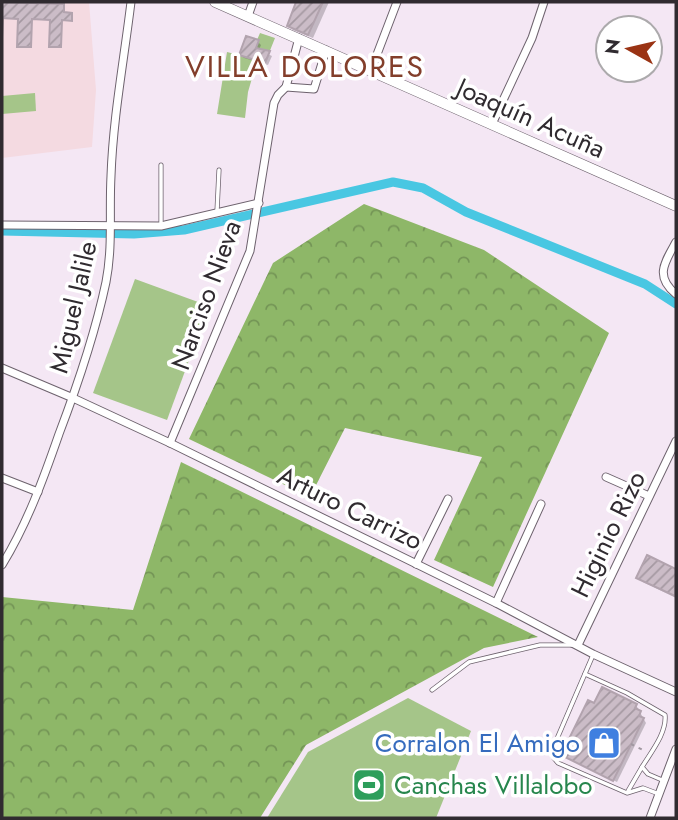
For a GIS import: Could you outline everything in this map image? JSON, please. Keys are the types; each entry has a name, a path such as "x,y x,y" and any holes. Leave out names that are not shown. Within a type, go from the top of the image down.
{"street":[{"name":"Miguel Jalile","path":"2,565 20,535 73,398 86,360 106,281 111,240 110,178 113,137 131,2"},
{"name":"Joaquín Acuña","path":"215,2 676,206"},
{"path":"248,16 253,2"},
{"path":"371,70 397,2"},
{"path":"492,124 532,38 544,2"},
{"name":"Narciso Nieva","path":"170,443 250,251 274,103 278,94 286,87 299,38"},
{"path":"286,87 314,89 326,50"},
{"path":"2,225 161,226 259,203"},
{"path":"676,242 666,261 663,276 665,284 676,294"},
{"name":"Arturo Carrizo","path":"2,368 170,443 676,692"},
{"name":"Higinio Rizo","path":"578,645 676,441"},
{"path":"606,477 649,496"},
{"path":"2,478 38,492"},
{"path":"416,564 448,499"},
{"path":"496,603 541,504"},
{"path":"650,818 676,749"}],"lane":[{"path":"161,165 161,226"},
{"path":"217,214 219,170"},
{"path":"432,690 469,662 540,645 578,645"},
{"path":"593,653 553,748 552,757 558,763 627,793 643,788 659,794"},
{"path":"585,674 627,693 665,715 666,721 659,740 627,793"},
{"path":"642,767 648,774 664,781"}],"shaded area":[{"path":"2,2 89,2 96,90 92,147 2,158"}],"green space":[{"path":"260,33 275,38 265,63 257,61 248,92 245,118 217,114 227,52 239,55 246,36 257,40"},
{"path":"35,93 36,111 2,114 2,96"},
{"path":"364,204 484,250 609,333 493,587 434,560 482,457 345,428 310,497 189,439 273,263"},
{"path":"135,279 209,306 167,420 93,393"},
{"path":"181,462 538,637 484,648 306,745 260,818 2,817 2,597 133,610"},
{"name":"Canchas Villalobo","path":"408,698 471,731 436,818 267,818 308,752"}],"building":[{"path":"2,2 64,4 64,12 72,13 72,21 62,20 61,47 49,47 50,20 32,19 31,47 17,47 18,19 2,18"},
{"path":"296,2 323,2 308,35 287,26"},
{"path":"246,36 259,40 256,48 270,51 265,63 239,55"},
{"path":"647,555 676,569 675,596 636,578"},
{"path":"602,687 637,704 635,708 641,711 639,716 644,718 613,781 561,755 588,700 594,703"}],"waterway":[{"path":"2,231 134,234 184,230 393,182 423,188 466,212 645,284 676,304"}],"place":[{"name":"Corralon El Amigo","path":"604,743"},
{"name":"Canchas Villalobo","path":"369,785"}],"district":[{"name":"VILLA DOLORES","path":"305,67"}]}
